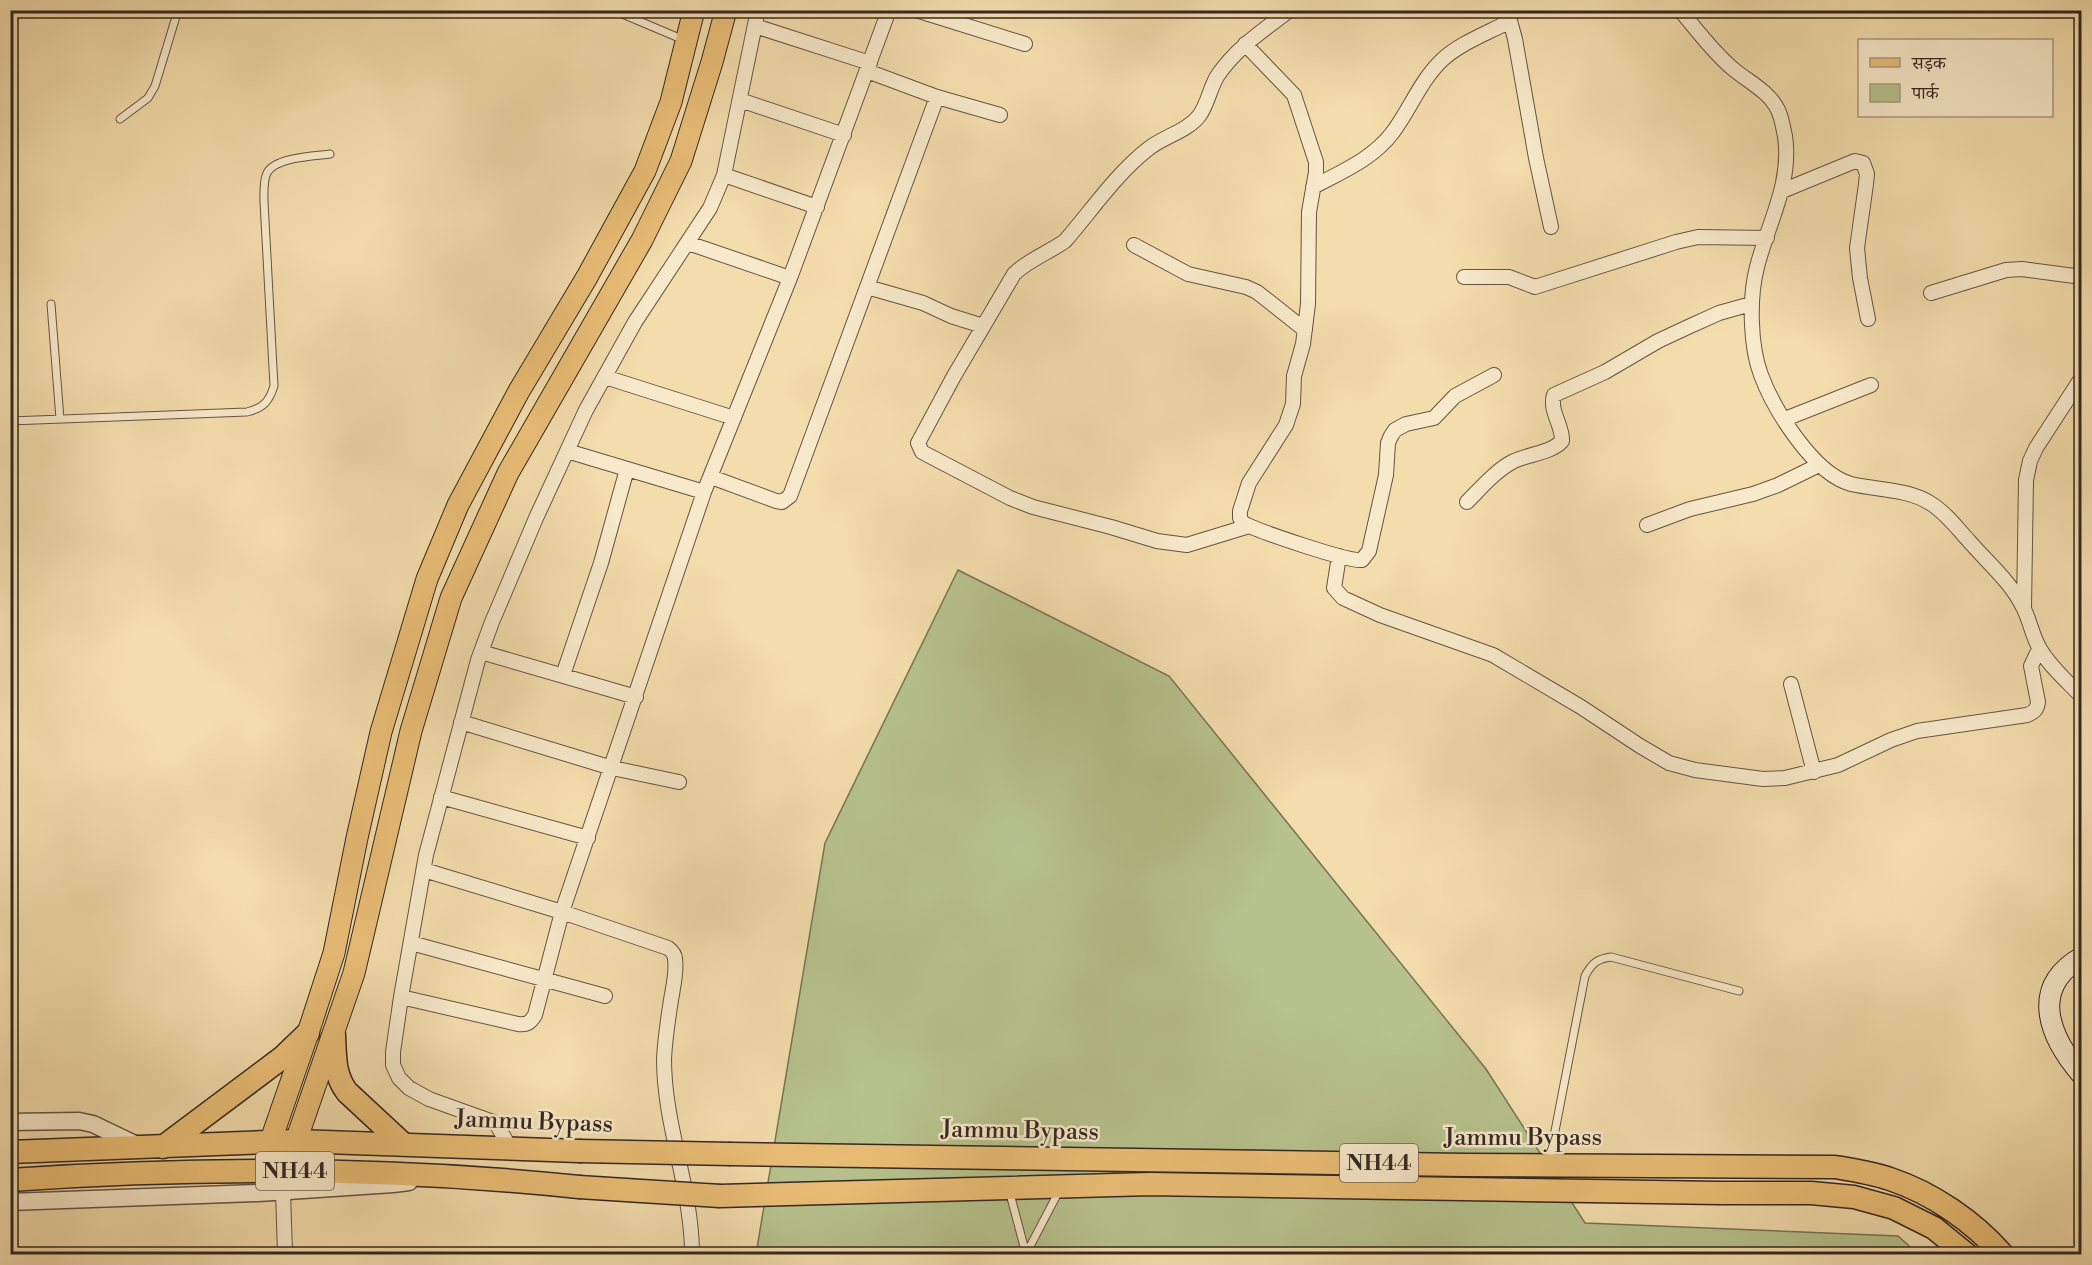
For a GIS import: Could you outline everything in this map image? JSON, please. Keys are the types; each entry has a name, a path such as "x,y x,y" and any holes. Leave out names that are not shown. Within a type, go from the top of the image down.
{"highway":[{"path":"154,1148 283,1058 308,1033"},
{"path":"334,1035 339,1082 403,1143"},
{"name":"Jammu Bypass","path":"10,1152 296,1141 730,1154 1835,1167 1867,1172 1891,1179 1926,1194 1959,1215 2002,1254"},
{"name":"Jammu Bypass","path":"10,1180 264,1171 287,1181 442,1176 720,1196 1150,1184 1720,1194 1811,1193 1854,1197 1894,1208 1934,1227 1966,1254"}],"main road":[{"path":"264,1171 270,1143 334,953 381,732 427,579 458,504 513,401 587,277 645,171 671,102 694,10"},
{"path":"287,1181 296,1141 334,1035 364,939 411,730 451,598 508,473 642,240 681,161 726,10"},
{"path":"2082,957 2070,963 2063,971 2056,983 2049,1006 2050,1021 2058,1044 2082,1075"}],"street":[{"path":"510,1148 496,1123 429,1099 409,1088 399,1078 393,1065 401,997 424,870 441,797 481,652 536,518 586,410 636,322 710,208 724,175 758,10"},
{"path":"401,997 526,1025 535,1015 562,912 704,492 790,278 889,10"},
{"path":"916,10 1026,44"},
{"path":"1249,526 1187,545 1157,542 1111,527 1033,507 1010,498 922,452 918,443 978,325 1014,274 1065,241 1135,160 1150,147 1189,126 1199,116 1216,78 1229,60 1245,44 1290,10"},
{"path":"1680,10 1708,44 1732,68 1771,99 1779,111 1787,151 1785,178 1756,268 1751,304 1756,352 1761,374 1774,403 1820,465 1831,474 1848,483 1914,495 1931,503 1947,518 2012,589 2024,608 2039,649 2082,697"},
{"path":"1313,186 1369,156 1392,134 1443,59 1509,16 1551,227"},
{"path":"755,26 868,67 938,97 999,116"},
{"path":"1245,44 1294,94 1316,162 1309,212 1308,304 1303,344 1293,376 1293,404 1290,417 1249,483 1243,497 1240,518 1243,523 1351,560 1362,560 1369,551 1386,475 1388,443 1395,430 1406,424 1434,418 1455,396 1494,375"},
{"path":"711,477 776,501 782,502 790,496 938,97"},
{"path":"740,100 844,135"},
{"path":"1782,191 1855,161 1863,162 1867,174 1857,248 1868,319"},
{"path":"724,175 817,207"},
{"path":"1464,277 1509,277 1535,287 1698,237 1767,238"},
{"path":"688,243 790,278"},
{"path":"1134,244 1188,274 1257,292 1305,330"},
{"path":"1931,293 2006,270 2022,269 2082,277"},
{"path":"867,287 923,303 978,325"},
{"path":"1467,502 1502,468 1512,462 1555,447 1562,441 1563,435 1555,415 1554,395 1605,372 1658,341 1688,327 1719,313 1751,304"},
{"path":"605,377 734,418"},
{"path":"2024,608 2026,480 2030,461 2082,377"},
{"path":"1785,420 1871,385"},
{"path":"567,451 704,492"},
{"path":"1647,525 1690,509 1753,494 1820,465"},
{"path":"563,675 601,563 627,469"},
{"path":"1339,556 1334,588 1343,598 1380,615 1492,655 1581,707 1669,763 1695,770 1763,779 1785,778 1838,765 1891,740 1917,731 2027,715 2038,708 2031,666 2039,649"},
{"path":"481,652 636,696"},
{"path":"1791,684 1814,772"},
{"path":"461,722 612,768 679,782"},
{"path":"441,797 588,838"},
{"path":"424,870 646,940 668,948 675,958 664,1057 665,1088 690,1212 692,1254"},
{"path":"411,943 605,996"},
{"path":"10,1122 79,1121 93,1124 154,1148"},
{"path":"10,1202 287,1181 285,1254"}],"lane":[{"path":"120,119 148,98 155,86 178,10"},
{"path":"613,10 686,41"},
{"path":"10,422 247,412 260,409 271,395 274,386 264,202 267,173 282,161 330,154"},
{"path":"51,304 60,419"},
{"path":"1548,1165 1585,976 1591,965 1600,958 1611,957 1739,991"},
{"path":"1026,1254 1061,1186"},
{"path":"1008,1188 1026,1254"}],"green space":[{"path":"958,570 1169,676 1486,1069 1585,1223 1898,1236 1918,1254 756,1254 825,843"}]}
